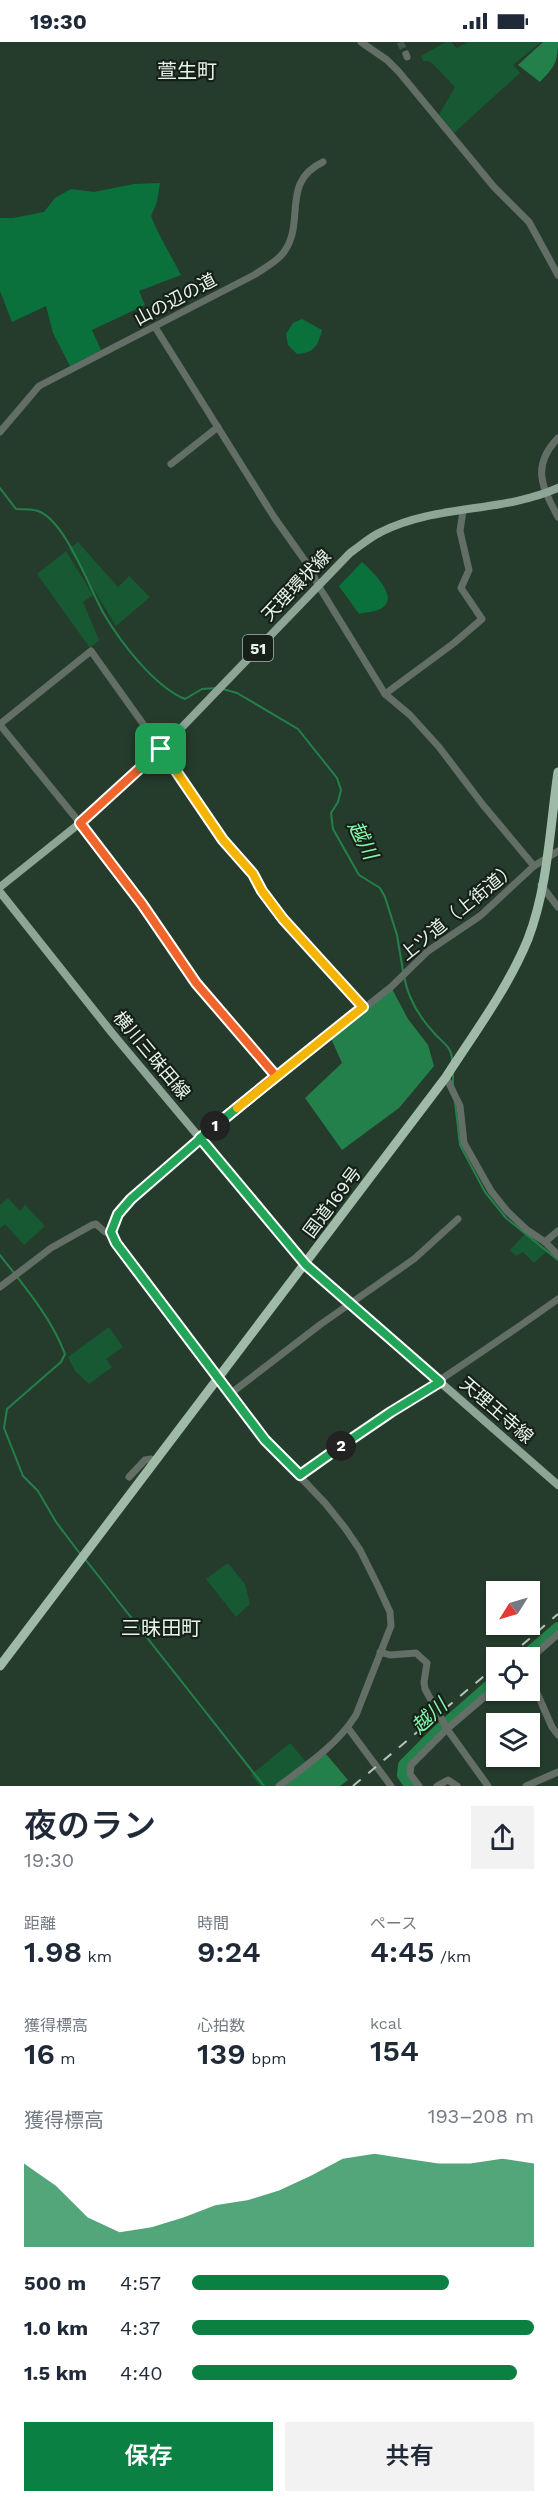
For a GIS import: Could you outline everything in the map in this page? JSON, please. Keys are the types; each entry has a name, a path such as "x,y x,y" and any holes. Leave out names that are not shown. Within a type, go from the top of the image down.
{"highway":[{"name":"国道169号","path":"0,1666 306,1265 446,1077 516,963 528,938 542,885 558,772"}],"main road":[{"name":"天理環状線","path":"0,887 80,823 161,749 350,553 380,532 422,518 463,512 546,494 558,488"},
{"name":"横川三昧田線","path":"0,892 37,941 306,1265"},
{"name":"天理王寺線","path":"306,1265 558,1485"}],"street":[{"path":"361,42 387,60 399,72 494,188 530,222 558,274"},
{"name":"山の辺の道","path":"0,432 39,386 254,275 280,257 288,246 301,180 309,171 324,162"},
{"path":"155,327 274,517 308,565 385,693 410,715 440,747 483,805 534,866"},
{"path":"171,464 218,427"},
{"path":"558,438 545,455 540,477 558,517"},
{"path":"385,693 454,643 482,619 461,588 470,570 460,531 463,512"},
{"path":"276,1076 196,983 142,904 0,724 91,651 223,840 253,874 276,910 363,1007"},
{"name":"上ツ道（上街道）","path":"111,1232 118,1214 200,1138 363,1007 392,987 428,951 480,916 534,866 558,851"},
{"path":"542,885 558,907"},
{"path":"446,1077 460,1106 464,1143 491,1191 507,1211 558,1255"},
{"path":"230,1394 349,1304 414,1259 458,1219"},
{"path":"0,1287 51,1248 92,1225 96,1224 105,1232 111,1232 116,1243 265,1440 300,1475 345,1528 360,1550 390,1612 391,1626 356,1715 348,1728 279,1786"},
{"path":"545,1242 558,1231"},
{"path":"300,1475 391,1412 440,1382 558,1299"},
{"path":"129,1477 145,1460 151,1459 155,1462"},
{"path":"540,1650 558,1634"},
{"path":"380,1652 390,1655 411,1652 428,1663 425,1689 447,1729 488,1786"},
{"path":"419,1786 410,1774 411,1765 447,1729 486,1696"},
{"path":"540,1700 558,1736"},
{"path":"348,1728 391,1786"},
{"path":"526,1786 558,1772"},
{"path":"437,1786 448,1780 457,1786"}],"shaded area":[{"path":"446,42 451,42 457,48 468,42 541,42 513,65 520,73 454,133 439,115 455,87 430,61 423,61 421,56"},
{"path":"543,42 558,42 558,49 554,64 540,82 518,65"},
{"path":"160,183 157,202 151,216 181,275 139,291 145,305 92,330 101,350 70,366 53,333 46,306 12,322 0,291 0,218 44,212 55,198 71,189 94,192 134,184"},
{"path":"302,319 322,330 314,348 297,354 288,345 286,334 293,323"},
{"path":"78,542 118,587 129,576 150,597 116,626 69,549"},
{"path":"66,551 93,595 83,602 99,640 90,648 37,574"},
{"path":"362,562 383,584 388,597 387,603 380,609 359,614 339,586"},
{"path":"391,987 408,1019 428,1045 434,1066 399,1108 342,1150 305,1098 342,1063 329,1034"},
{"path":"8,1198 20,1211 25,1205 45,1226 24,1245 5,1224 0,1228 0,1205"},
{"path":"525,1234 547,1251 534,1263 523,1252 516,1256 510,1250"},
{"path":"109,1327 123,1347 106,1359 112,1367 89,1384 75,1371 68,1357"},
{"path":"228,1563 245,1584 250,1604 236,1617 206,1579"},
{"path":"290,1743 306,1762 274,1786 260,1786 251,1775"},
{"path":"326,1754 348,1780 340,1786 284,1786"}],"waterway":[{"name":"越川","path":"0,488 16,509 38,511 48,517 58,528 76,557 111,625 140,663 162,685 185,699 202,689 217,688"},
{"name":"越川","path":"223,689 237,693 298,729 337,778 341,790 338,802 331,813 333,829 359,875 380,888 385,897 397,935 403,971"},
{"name":"越川","path":"404,976 415,1007 429,1028 449,1048 452,1060"},
{"name":"越川","path":"453,1072 453,1087"},
{"name":"越川","path":"455,1102 460,1145 485,1192 506,1218 558,1260"},
{"path":"0,1255 45,1315 65,1354 61,1362 7,1409 4,1428 23,1476 38,1491 56,1522 81,1555"},
{"path":"85,1559 264,1786"},
{"name":"越川","path":"536,1647 558,1628"},
{"name":"越川","path":"411,1786 403,1775 404,1765 439,1730 486,1689"}],"tunnel":[{"path":"400,42 406,54"}],"railway":[{"path":"520,1647 558,1614"},
{"path":"353,1786 486,1674"}],"district":[{"name":"萱生町","path":"187,71"},
{"name":"三昧田町","path":"161,1628"}],"route":[{"path":"161,749 80,823 142,904 196,983 276,1076 200,1138 131,1199 118,1214 111,1232 116,1243 265,1440 300,1475 391,1412 440,1382 306,1265 200,1138 363,1007 283,919 262,891 253,874 223,840 161,749"}]}
